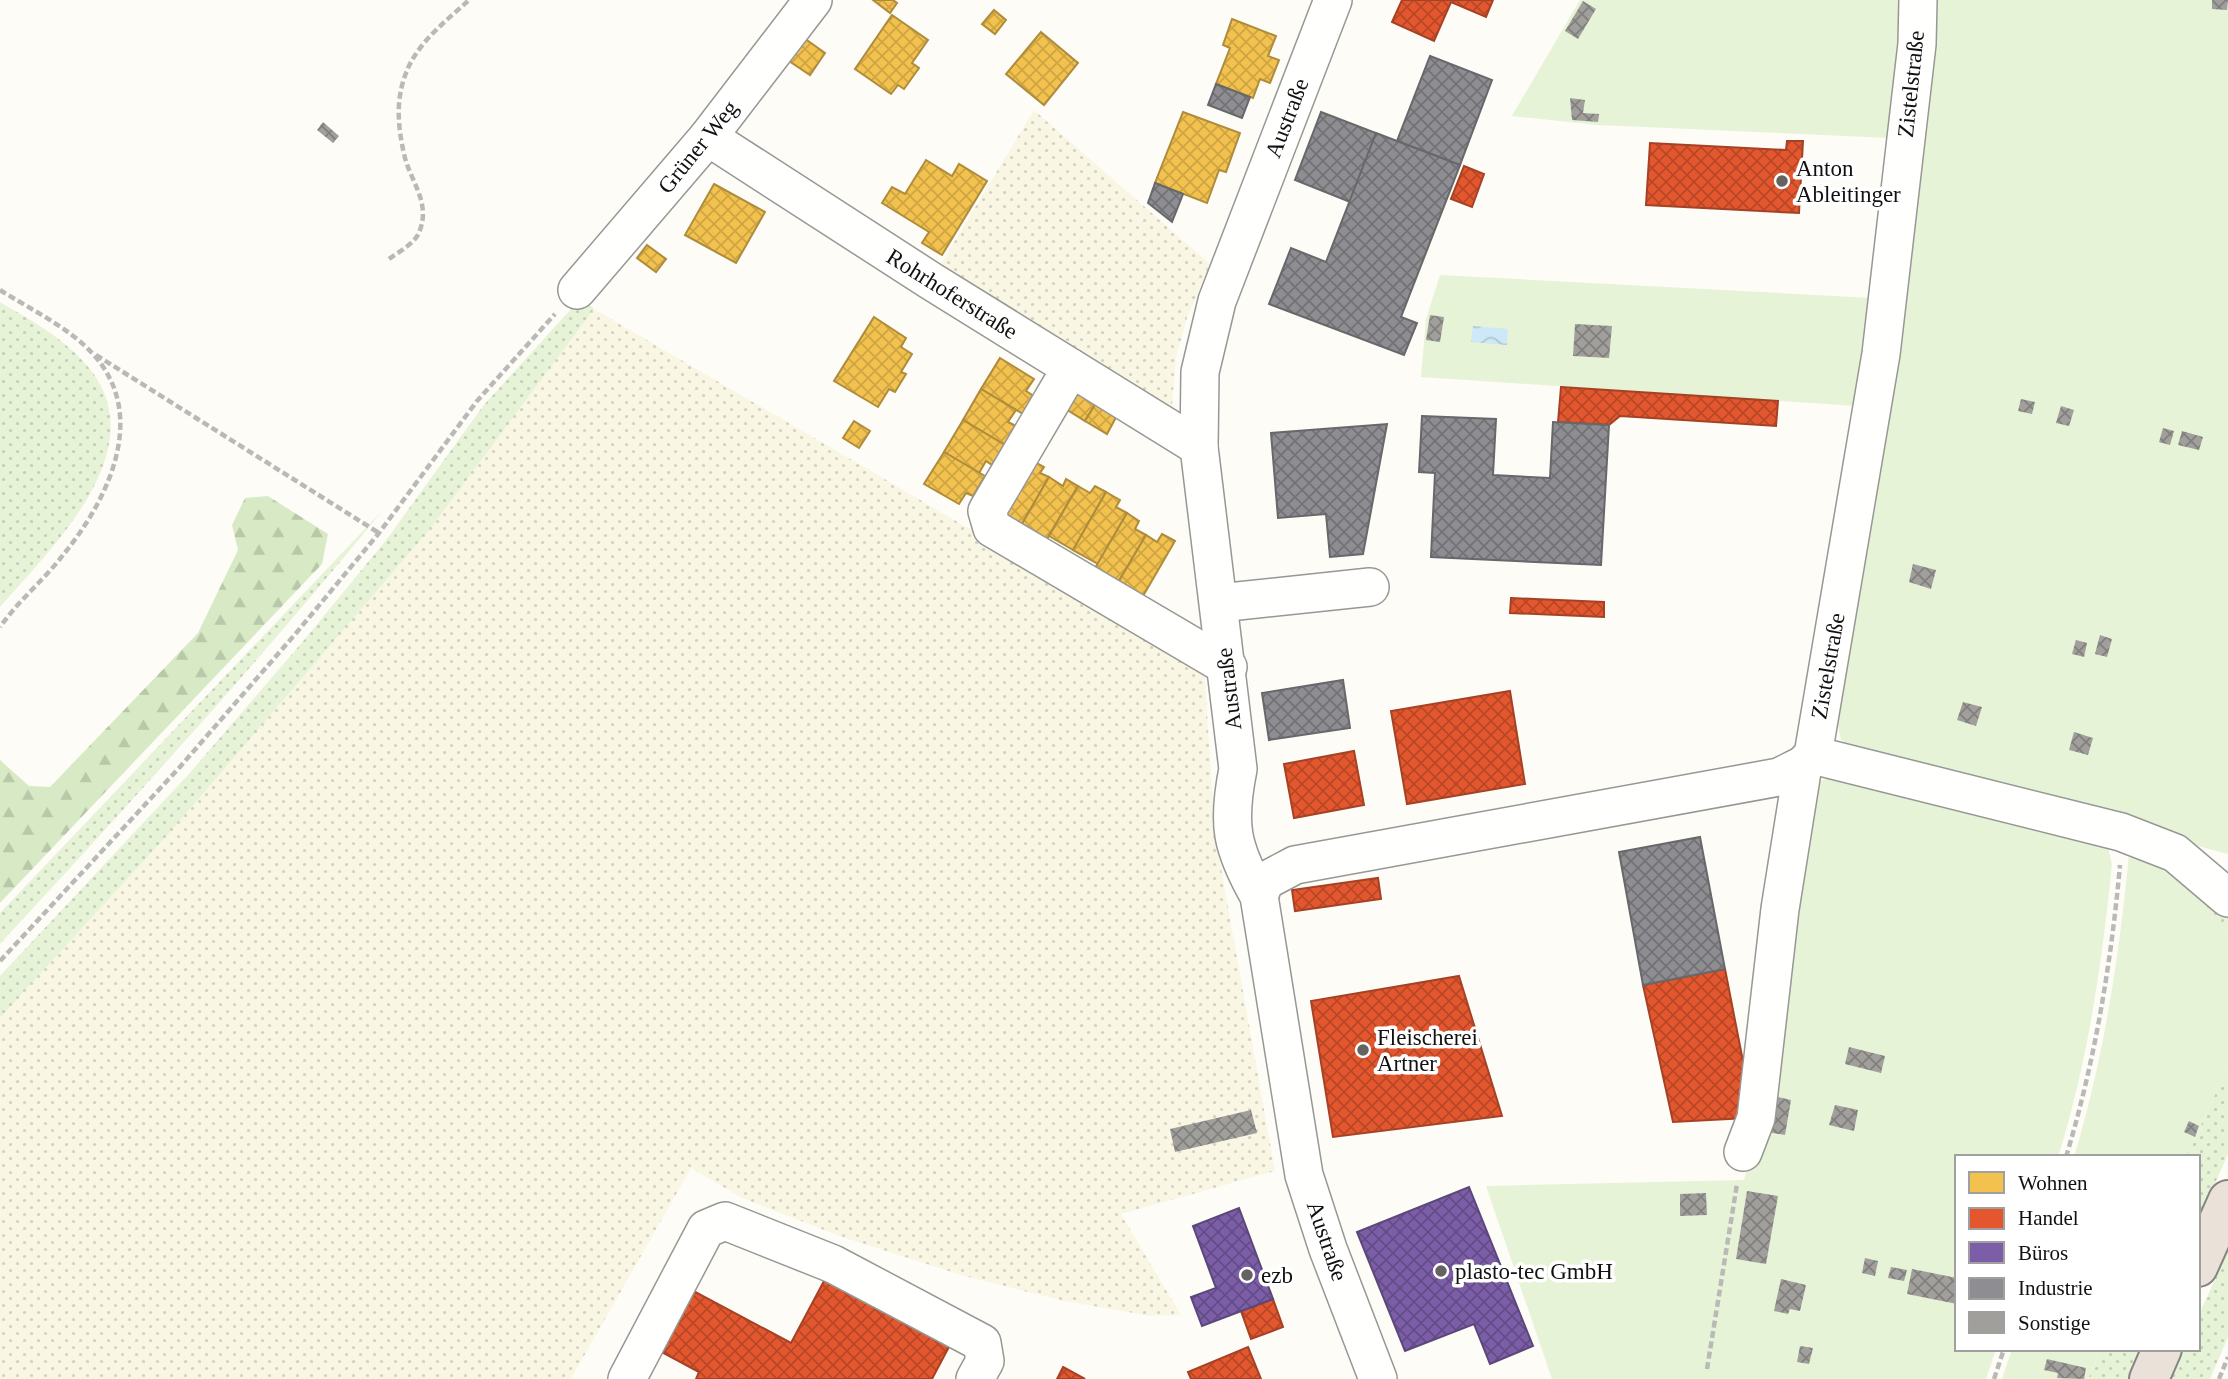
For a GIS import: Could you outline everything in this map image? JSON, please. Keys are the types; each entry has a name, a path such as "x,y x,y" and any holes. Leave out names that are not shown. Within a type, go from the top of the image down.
{"highway":[{"path":"2200,1263 2228,1200"},
{"path":"2149,1379 2161,1351"}],"street":[{"name":"Grüner Weg","path":"577,290 708,137 813,0"},
{"name":"Austraße","path":"1332,0 1217,301 1200,372 1199,447 1228,667 1238,769 1230,809 1234,843 1259,896 1304,1175 1328,1249 1378,1379"},
{"name":"Zistelstraße","path":"1743,1152 1756,1118 1780,909 1881,354 1917,44 1917,0"},
{"name":"Rohrhoferstraße","path":"708,137 1199,447"},
{"path":"1071,368 987,511 992,528 1228,667"},
{"path":"1219,603 1370,587"},
{"path":"1259,896 1265,881 1295,865 1779,777 1808,760 2121,832 2175,853 2228,898"},
{"path":"627,1379 706,1229 725,1221 833,1264 982,1343 985,1361 975,1379"}],"path":[{"path":"389,259 408,246 420,231 424,205 405,159 397,114 406,72 432,34 469,0"},
{"path":"0,290 92,353 379,533"},
{"path":"0,961 179,768 379,533 477,401 577,290"},
{"path":"0,627 63,555 98,507 118,454 122,416 113,383 92,353"},
{"path":"2067,1155 2096,1042 2110,966 2121,832"},
{"path":"1707,1369 1743,1152"},
{"path":"1994,1379 2003,1351"},
{"path":"2218,1379 2228,1357"}],"shaded area":[{"path":"1034,110 1210,264 1187,318 1176,358 1171,418 937,270"},
{"path":"594,309 1204,666 1215,834 1275,1171 1121,1214 1181,1315 1151,1316 1064,1301 961,1275 842,1237 742,1198 691,1168 571,1379 0,1379 0,1018 171,831 430,529"}],"green space":[{"path":"1580,0 1901,0 1890,138 1598,125 1512,116"},
{"path":"1934,0 2228,0 2228,854 1860,756 1841,739 1835,713"},
{"path":"1440,275 1872,298 1856,406 1421,377 1426,319"},
{"path":"581,298 594,309 430,529 171,831 0,1018 0,976 188,775 305,639 387,539 483,406"},
{"path":"0,302 54,336 83,361 104,393 111,426 105,459 91,492 71,524 0,607"},
{"path":"268,496 328,534 322,564 0,903 0,760 29,786 50,787 198,633 238,550 232,525 245,498"},
{"path":"382,511 242,676 0,944 0,913"},
{"path":"1841,773 2095,837 2108,848 2112,864 2104,938 2086,1048 2059,1155 1955,1155 1955,1351 1995,1351 1986,1379 1552,1379 1486,1186 1744,1180 1759,1131 1809,786"},
{"path":"2149,853 2228,911 2228,934 2167,875"},
{"path":"2149,853 2167,875 2228,934 2228,1066 2187,1155 2075,1155 2094,1082 2109,1007 2129,854"},
{"path":"2228,1066 2228,1154 2200,1217 2200,1155 2187,1155"},
{"path":"2228,1250 2228,1337 2210,1379 2171,1379 2183,1351 2200,1351 2200,1313"},
{"path":"2011,1351 2100,1351 2088,1379 2002,1379"},
{"path":"2100,1351 2141,1351 2129,1379 2088,1379"}],"water":[{"path":"1473,326 1508,329 1507,345 1471,342"}],"building: Wohnen":[{"path":"873,0 893,0 897,3 890,13"},
{"path":"994,10 1006,20 995,34 982,24"},
{"path":"892,15 928,40 912,63 919,68 904,89 898,85 891,94 855,69"},
{"path":"1232,19 1276,36 1268,56 1279,60 1270,83 1260,79 1253,98 1216,84 1230,48 1223,45"},
{"path":"1041,32 1078,63 1044,105 1006,74"},
{"path":"804,38 825,53 810,75 789,61"},
{"path":"1183,112 1240,133 1226,172 1219,170 1207,203 1155,183"},
{"path":"926,160 952,176 959,164 987,181 942,255 922,243 929,232 882,203 892,187 905,194"},
{"path":"714,184 765,212 736,263 685,235"},
{"path":"647,245 666,259 656,272 637,258"},
{"path":"874,317 906,338 901,347 912,354 901,372 906,374 895,392 889,389 878,407 834,381"},
{"path":"1000,358 1034,379 1026,391 1034,396 1023,414 981,389"},
{"path":"1074,383 1099,398 1085,421 1061,406"},
{"path":"981,389 1016,410 1008,422 1016,426 1005,445 963,420"},
{"path":"1099,398 1120,410 1107,434 1085,421"},
{"path":"963,420 1005,445 992,465 986,461 979,473 944,452"},
{"path":"854,421 870,431 859,448 843,438"},
{"path":"944,452 985,476 973,496 966,493 959,504 924,484"},
{"path":"1028,458 1044,467 1040,473 1049,477 1022,524 998,510"},
{"path":"1049,477 1063,486 1066,479 1078,486 1047,539 1022,524"},
{"path":"1078,486 1090,493 1095,486 1106,492 1073,550 1049,536"},
{"path":"1106,492 1120,500 1116,507 1127,513 1098,564 1073,550"},
{"path":"1127,513 1139,521 1135,529 1146,535 1119,581 1095,568"},
{"path":"1162,534 1175,541 1143,596 1119,581 1146,535 1157,542"}],"building: Handel":[{"path":"1402,0 1493,0 1486,17 1451,2 1434,41 1392,22"},
{"path":"1787,141 1803,141 1799,213 1646,205 1650,143 1786,150"},
{"path":"1464,166 1484,174 1472,207 1451,199"},
{"path":"1561,387 1778,401 1776,426 1620,416 1609,425 1558,422"},
{"path":"1511,598 1604,602 1604,617 1510,613"},
{"path":"1510,691 1525,784 1407,804 1391,711"},
{"path":"1354,751 1364,805 1294,818 1284,764"},
{"path":"1378,878 1381,899 1295,911 1292,890"},
{"path":"1725,969 1749,1092 1747,1118 1673,1122 1643,985"},
{"path":"1459,976 1502,1116 1333,1137 1311,1001"},
{"path":"825,1279 950,1345 932,1379 696,1379 699,1372 658,1350 690,1289 791,1343"},
{"path":"1273,1299 1283,1327 1251,1339 1241,1311"},
{"path":"1248,1347 1261,1379 1191,1379 1188,1372"},
{"path":"1063,1367 1085,1379 1057,1379"}],"building: Büros":[{"path":"1469,1187 1533,1346 1490,1364 1474,1324 1405,1351 1357,1232"},
{"path":"1239,1208 1273,1299 1202,1326 1191,1297 1216,1288 1193,1226"}],"building: Industrie":[{"path":"1430,56 1492,80 1460,165 1397,141"},
{"path":"1216,84 1250,97 1242,118 1208,105"},
{"path":"1321,112 1376,133 1350,202 1295,180"},
{"path":"1376,133 1460,165 1401,317 1417,323 1404,355 1269,304 1291,248 1326,262"},
{"path":"1155,183 1183,194 1172,222 1148,203"},
{"path":"1422,416 1496,419 1493,475 1550,478 1553,422 1609,425 1601,565 1431,557 1435,473 1419,472"},
{"path":"1387,424 1363,554 1330,557 1326,514 1278,518 1271,433"},
{"path":"1343,680 1350,728 1269,740 1262,693"},
{"path":"1700,837 1725,969 1643,985 1619,852"}],"building: Sonstige":[{"path":"2212,0 2228,0 2227,10 2212,9"},
{"path":"1583,1 1596,9 1578,39 1565,31"},
{"path":"1570,98 1585,100 1583,113 1599,114 1598,122 1572,120"},
{"path":"323,122 339,136 333,143 317,130"},
{"path":"1430,315 1444,317 1440,342 1426,340"},
{"path":"1575,324 1612,326 1609,358 1573,356"},
{"path":"2021,399 2035,402 2032,414 2018,411"},
{"path":"2061,406 2074,410 2069,426 2056,423"},
{"path":"2163,428 2174,431 2170,445 2159,442"},
{"path":"2182,431 2203,437 2199,450 2178,445"},
{"path":"1913,564 1936,570 1931,589 1909,582"},
{"path":"2100,635 2112,639 2107,657 2095,654"},
{"path":"2076,640 2087,643 2084,657 2072,654"},
{"path":"1963,702 1982,707 1976,726 1957,720"},
{"path":"2074,732 2093,738 2088,755 2069,750"},
{"path":"1849,1047 1885,1056 1881,1073 1845,1064"},
{"path":"1778,1097 1791,1100 1785,1135 1761,1131 1765,1106 1776,1108"},
{"path":"1835,1105 1858,1110 1854,1131 1829,1125"},
{"path":"1251,1110 1257,1133 1175,1152 1170,1129"},
{"path":"2189,1121 2199,1126 2195,1137 2184,1132"},
{"path":"1747,1191 1778,1196 1766,1264 1736,1259"},
{"path":"1706,1193 1707,1215 1680,1216 1680,1194"},
{"path":"1865,1258 1878,1261 1875,1276 1862,1273"},
{"path":"1891,1267 1907,1270 1904,1281 1888,1278"},
{"path":"1912,1269 1955,1278 1955,1304 1907,1294"},
{"path":"1781,1279 1806,1285 1800,1311 1790,1309 1788,1314 1774,1311"},
{"path":"1800,1346 1813,1348 1809,1364 1797,1362"},
{"path":"2047,1359 2086,1368 2084,1379 2057,1378 2058,1373 2044,1370"}],"place":[{"name":"Anton Ableitinger","path":"1782,181"},
{"name":"Fleischerei Artner","path":"1363,1050"},
{"name":"plasto-tec GmbH","path":"1441,1271"},
{"name":"ezb","path":"1247,1275"}]}
